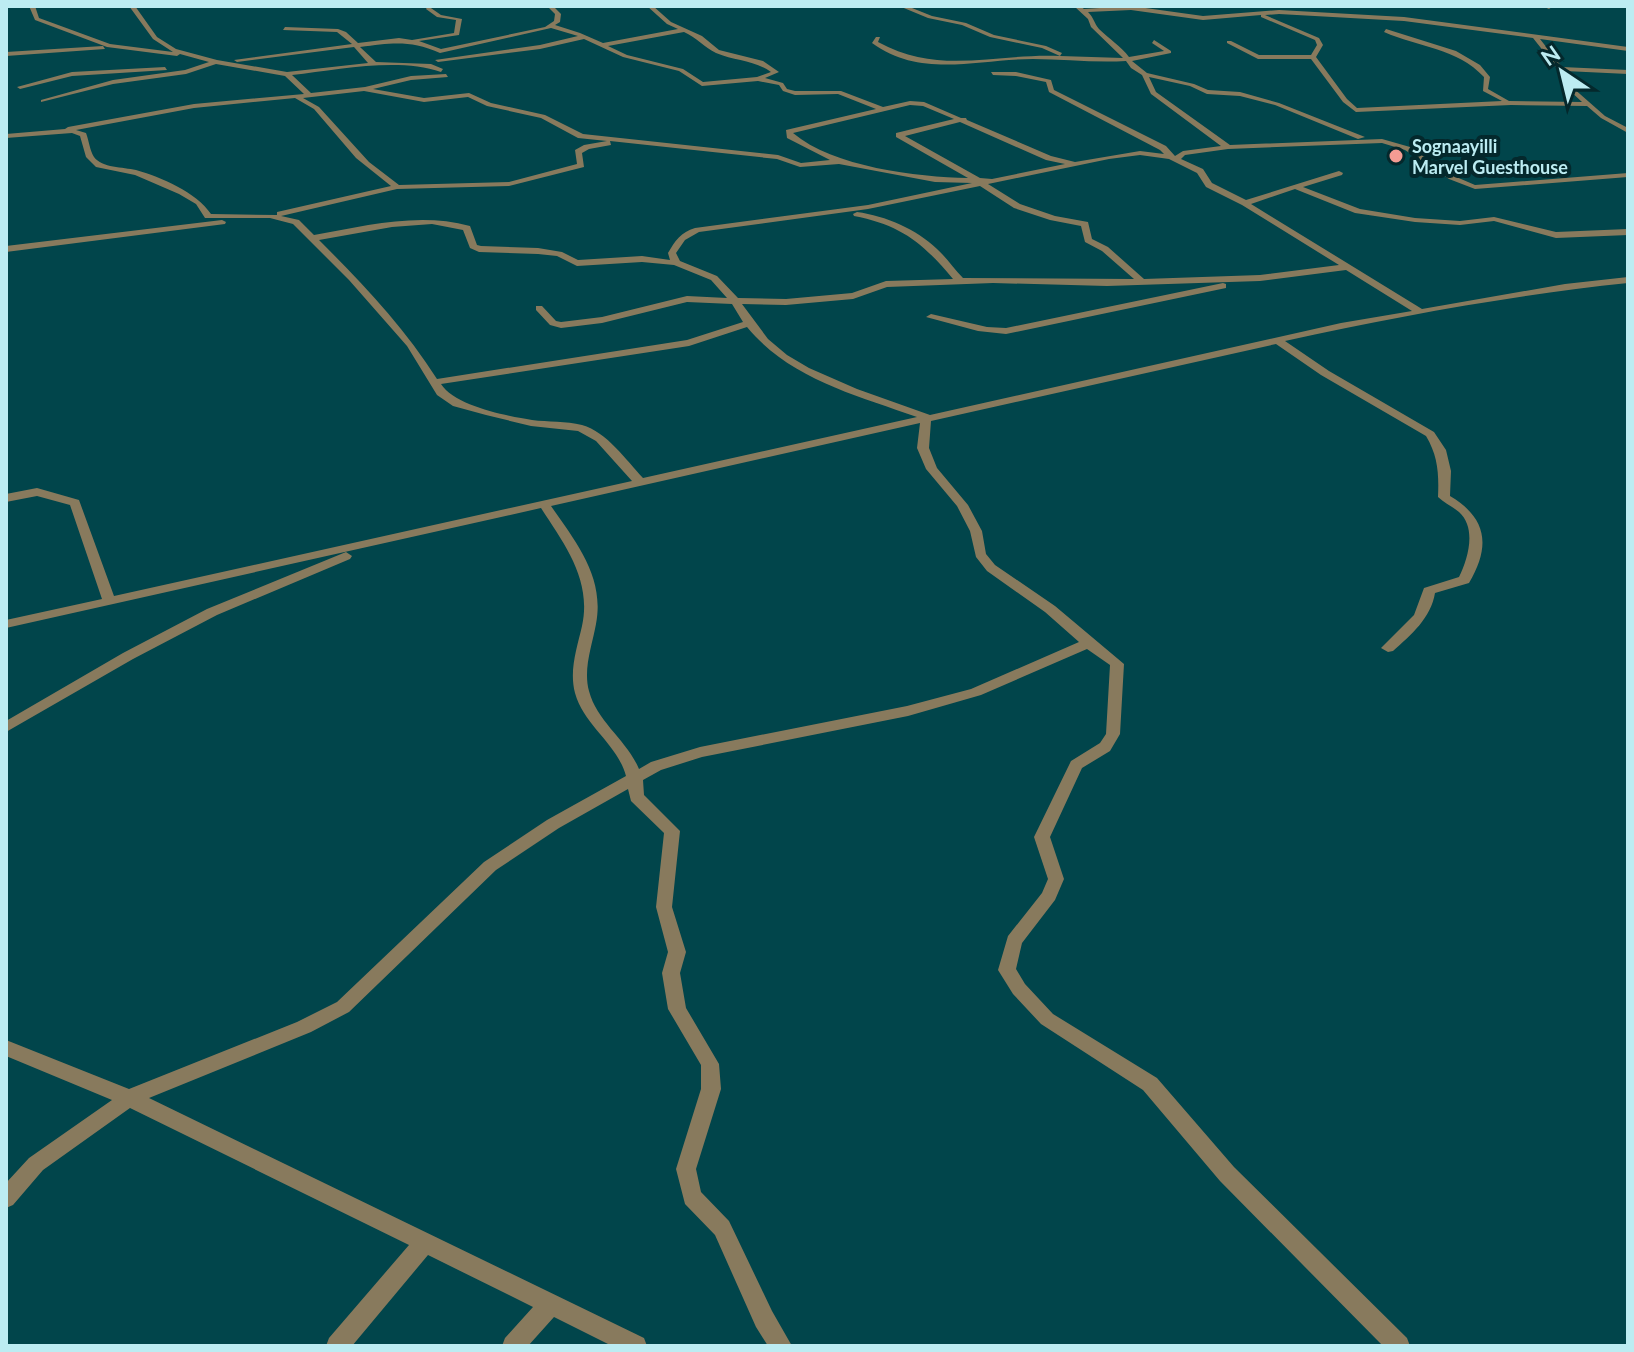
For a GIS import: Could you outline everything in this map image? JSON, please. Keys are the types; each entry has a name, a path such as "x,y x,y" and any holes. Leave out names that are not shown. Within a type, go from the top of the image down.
{"street":[{"path":"32,6 37,19 115,47"},
{"path":"132,6 157,40 189,55"},
{"path":"483,6 500,6"},
{"path":"506,6 530,6"},
{"path":"551,26 586,37 625,56 681,70 702,84 758,79 776,72 761,62 717,51 650,6"},
{"path":"902,6 930,17 964,24 992,36 1044,47 1072,57"},
{"path":"43,101 113,82 186,72 216,62 457,34 459,19 439,16 428,8"},
{"path":"410,41 440,51 551,26 557,22 556,8"},
{"path":"1079,8 1131,8 1203,18 1301,12 1404,19 1628,49"},
{"path":"1079,8 1091,18 1093,26 1132,61 1133,67 1145,74 1192,85 1207,92 1240,94 1277,104 1361,137 1363,141"},
{"path":"1255,13 1317,39 1320,45 1313,57"},
{"path":"285,29 337,31 359,45 369,61 375,64"},
{"path":"603,45 684,30"},
{"path":"1386,31 1445,50 1476,65 1487,77 1485,90 1511,103"},
{"path":"438,60 586,37"},
{"path":"1535,37 1570,81 1569,87 1587,104 1628,131"},
{"path":"878,38 875,43 890,51 930,63 1072,57 1132,61 1169,52 1154,42"},
{"path":"1229,42 1258,57 1313,57 1331,77 1348,106 1356,110 1511,103 1587,104"},
{"path":"6,54 115,47 189,55 287,74 375,64 431,66 446,76"},
{"path":"440,51 438,60 446,76"},
{"path":"20,87 80,73 163,68 186,72"},
{"path":"1561,69 1628,72"},
{"path":"993,73 1049,81 1051,91 1163,148 1173,158"},
{"path":"287,74 309,95"},
{"path":"1145,74 1153,93 1197,121 1228,147"},
{"path":"6,136 57,131 194,106 364,89 411,78 446,76"},
{"path":"758,79 781,84 785,90 795,93 839,92 880,108"},
{"path":"364,89 424,100 469,95 489,105 543,116 581,136 632,139 778,157 800,165 839,162 935,180 984,182"},
{"path":"293,97 305,99 314,105 335,131 349,141 368,167 397,187"},
{"path":"839,162 790,136 789,132 880,108 917,103 964,119 1049,158 1082,164"},
{"path":"964,119 899,135 984,182 1017,206 1085,224 1088,240 1105,249 1142,282"},
{"path":"57,131 83,135 90,157 99,165 137,173 182,192 199,202 208,216 254,217"},
{"path":"6,249 270,216 397,187 523,182 581,165 578,152 587,147 632,139"},
{"path":"1173,158 1183,153 1228,147 1363,141 1397,143 1463,184 1475,187 1628,175"},
{"path":"676,263 672,253 686,233 835,211 1140,153 1173,158 1200,171 1209,185 1245,203 1419,311"},
{"path":"1245,203 1339,173"},
{"path":"1600,177 1627,188"},
{"path":"1296,187 1358,211 1415,220 1460,223 1494,219 1556,235 1628,232"},
{"path":"835,211 873,216 911,235 938,254 960,281"},
{"path":"270,216 296,222 314,238 411,345 441,393 457,404 531,423 581,428 600,439 639,481"},
{"path":"314,238 430,221 467,228 473,246 479,249 538,251 559,254 577,263 642,259 676,263 714,278 775,354 816,375 926,417"},
{"path":"931,317 958,321 982,332 1006,331 1260,278 1347,267"},
{"path":"539,308 553,323 561,325 602,320 687,299 786,302 853,296 886,284 1260,278"},
{"path":"6,624 1277,340 1419,311 1628,280"},
{"path":"435,382 689,343 749,323"},
{"path":"1277,340 1325,373 1430,434 1440,450 1445,471 1444,497 1468,514 1474,531 1474,564 1464,580 1429,591 1428,603 1415,622 1388,648"},
{"path":"926,417 923,448 932,469 962,505 976,531 980,554 991,568 1050,609 1117,664 1113,734 1105,747 1076,765 1058,799 1042,837 1056,879 1049,896 1014,941 1007,970 1019,989 1047,1019 1150,1084 1227,1174 1399,1346"},
{"path":"6,498 37,492 75,503 110,602"},
{"path":"545,506 575,553 593,598 577,675 585,705 619,745 637,777 636,797 672,831 664,907 677,952 671,973 677,1009 710,1064 711,1089 686,1169 692,1197 722,1228 764,1319 781,1346"},
{"path":"6,727 128,656 212,612 383,541"},
{"path":"6,1198 36,1164 129,1098 304,1027 343,1007 490,866 553,824 656,766 700,752 828,729 963,696 1088,643"},
{"path":"6,1048 129,1098 636,1346"},
{"path":"337,1346 425,1242"},
{"path":"513,1346 551,1304"}],"place":[{"name":"Sognaayilli Marvel Guesthouse","path":"1396,156"}]}
